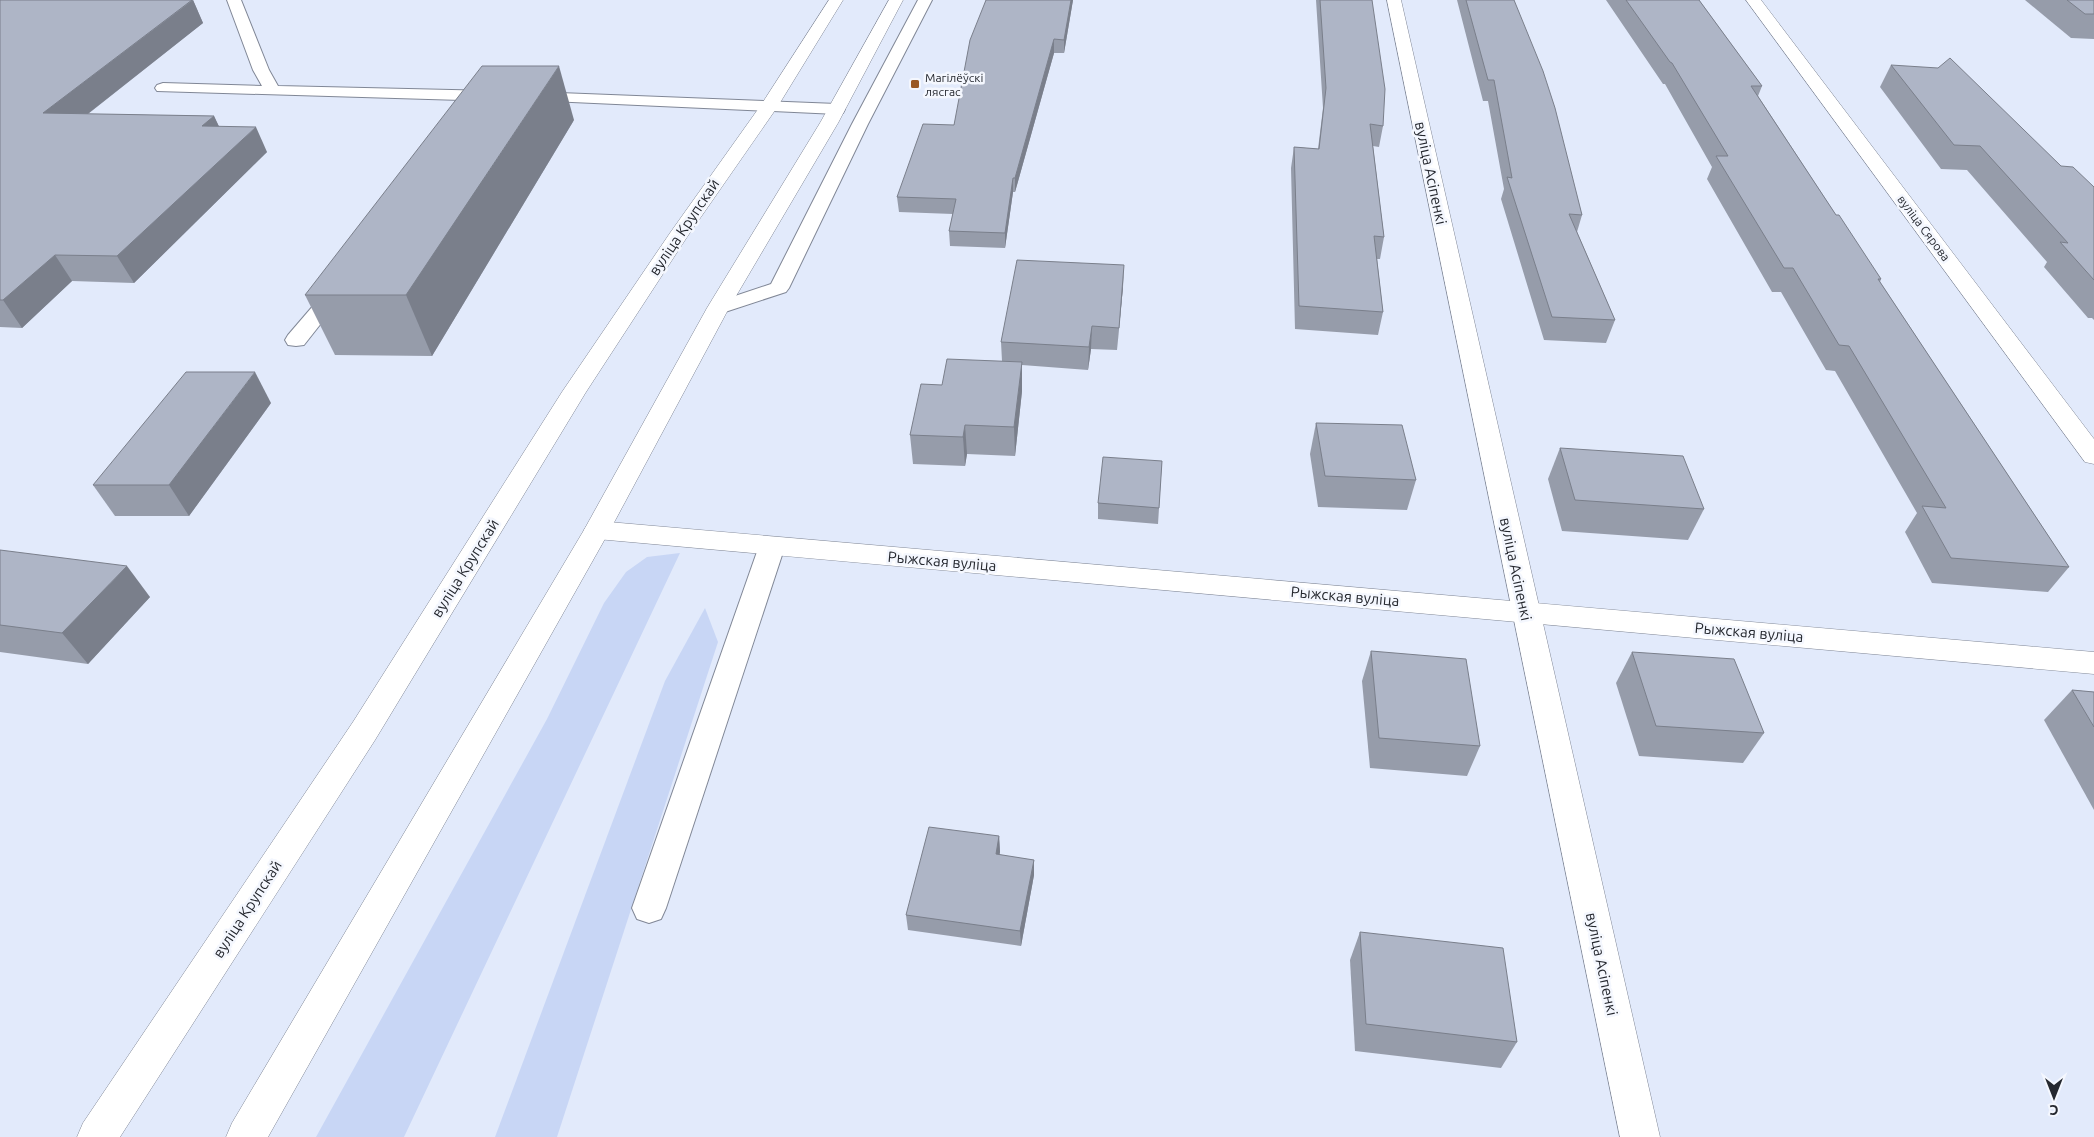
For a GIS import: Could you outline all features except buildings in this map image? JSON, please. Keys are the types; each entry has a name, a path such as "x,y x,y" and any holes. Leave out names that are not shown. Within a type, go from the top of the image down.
{"street":[{"name":"вуліца Крупскай","path":"97,1137 364,731 574,392 677,237 769,106 836,0"},
{"path":"246,1137 597,530 718,308 837,109 896,0"},
{"name":"вуліца Асіпенкі","path":"1394,0 1640,1137"},
{"name":"вуліца Сярова","path":"1753,0 2094,456"},
{"name":"Рыжская вуліца","path":"597,530 2094,663"}],"lane":[{"path":"234,0 261,70 273,91"},
{"path":"718,308 779,288 860,124 925,0"},
{"path":"163,88 506,96 837,109"},
{"path":"484,111 506,96"},
{"path":"296,340 352,272"},
{"path":"649,908 772,546"}],"shaded area":[{"path":"680,553 404,1137 316,1137 547,719 604,603 626,572 647,557"},
{"path":"705,608 718,642 557,1137 495,1137 665,681"}],"place":[{"name":"Магілёўскі лясгас","path":"915,84"}]}
